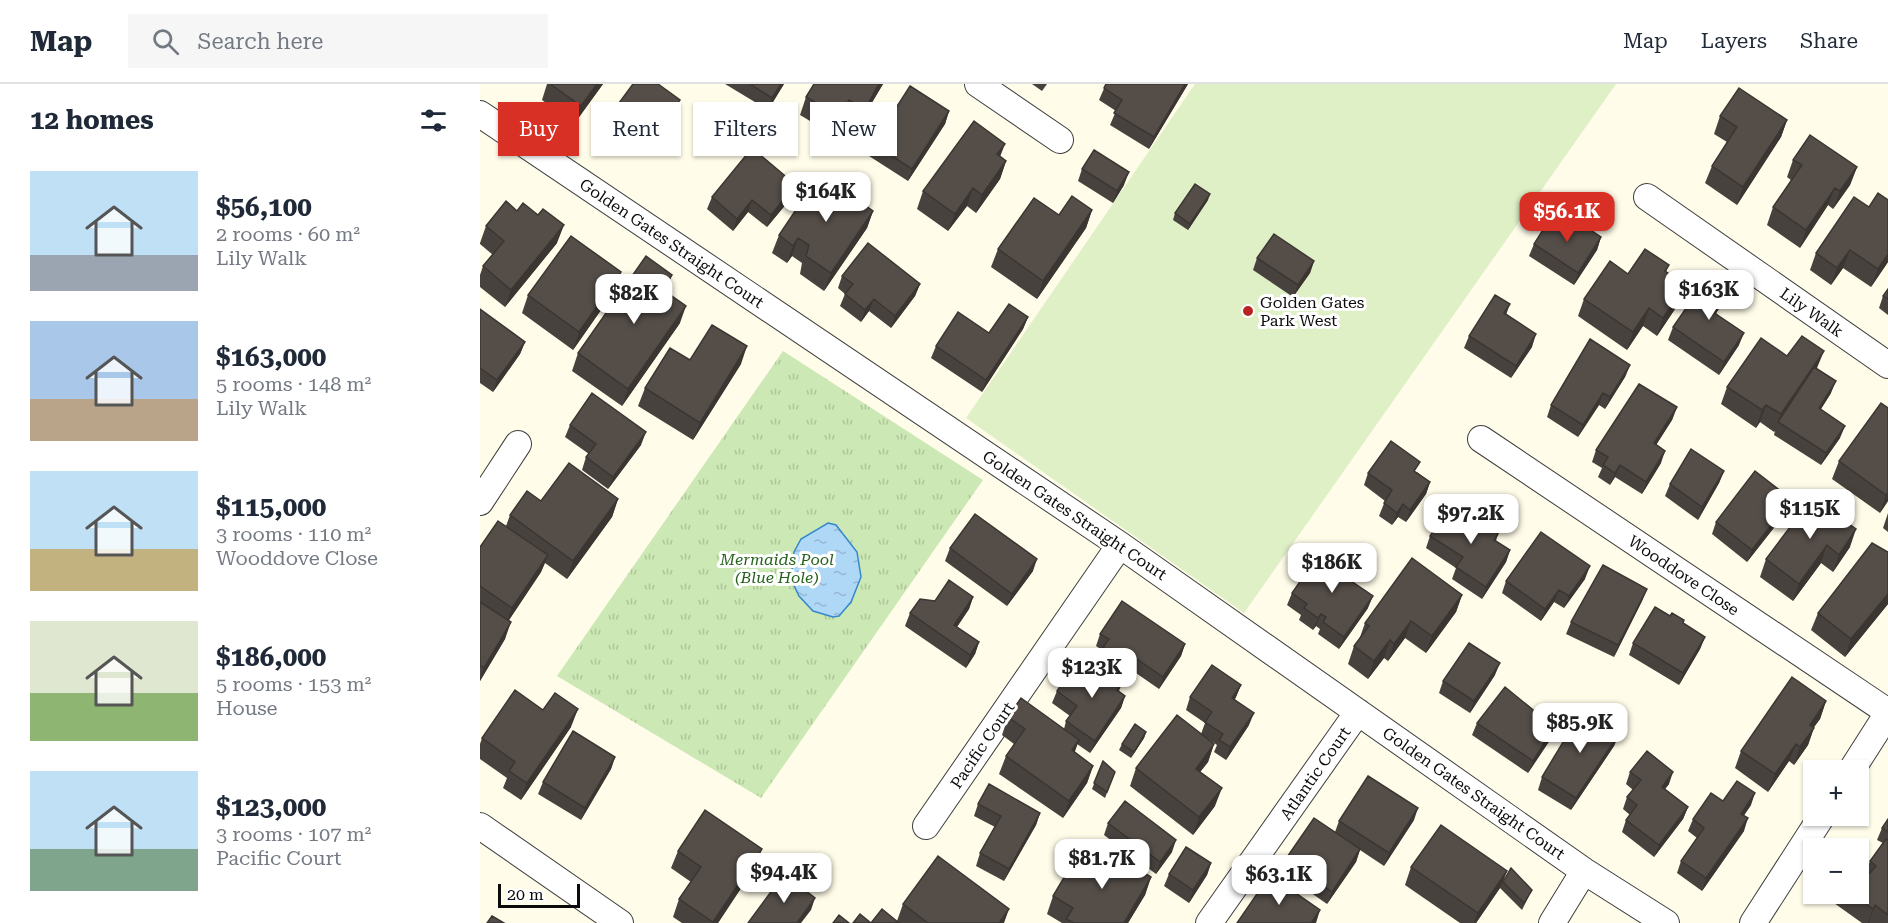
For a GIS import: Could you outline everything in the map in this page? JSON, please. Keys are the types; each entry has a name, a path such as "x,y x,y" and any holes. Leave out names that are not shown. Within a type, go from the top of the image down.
{"street":[{"path":"978,84 1060,140"},
{"name":"Golden Gates Straight Court","path":"480,114 1120,544 1584,871 1666,923"},
{"name":"Lily Walk","path":"1647,197 1888,365"},
{"name":"Wooddove Close","path":"1481,439 1888,712"},
{"path":"480,502 518,444"},
{"name":"Pacific Court","path":"926,826 1120,544"},
{"name":"Atlantic Court","path":"1209,923 1358,712"},
{"path":"1858,760 1888,712"},
{"path":"480,826 620,923"},
{"path":"1754,923 1816,826"},
{"path":"1552,923 1584,871"}],"green space":[{"name":"Golden Gates Park West","path":"1195,84 1616,84 1244,613 966,418"},
{"name":"Mermaids Pool (Blue Hole)","path":"783,351 983,480 761,798 557,676"}],"water":[{"path":"828,523 836,525 857,552 861,577 851,602 839,616 833,617 813,611 799,596 791,579 794,552 801,539"}],"building":[{"path":"550,84 597,84 581,106 579,102 575,102"},
{"path":"633,84 658,84 680,100 678,102 620,102"},
{"path":"750,84 781,84 772,98"},
{"path":"814,84 879,84 869,102 849,100 848,102 815,102 806,97"},
{"path":"1106,84 1185,84 1154,137 1114,113 1122,100 1104,88"},
{"path":"910,86 949,111 912,169 892,156 897,156 897,106"},
{"path":"1739,88 1787,120 1743,187 1712,166 1737,127 1720,116"},
{"path":"974,121 1005,144 997,154 1006,161 982,195 973,188 955,214 923,191"},
{"path":"1810,135 1857,167 1840,191 1835,188 1806,230 1773,207 1802,165 1793,160"},
{"path":"1094,150 1129,172 1117,191 1082,169"},
{"path":"745,156 762,156 796,185 771,215 752,200 737,219 712,197"},
{"path":"820,174 873,211 831,273 806,256 809,245 798,238 793,246 779,235"},
{"path":"1195,184 1210,194 1190,224 1175,213"},
{"path":"1878,193 1888,200 1888,254 1878,269 1850,250 1837,268 1816,253 1854,197 1869,207"},
{"path":"1072,196 1092,210 1043,281 998,249 1034,198 1059,215"},
{"path":"506,201 517,211 523,203 538,215 543,209 564,225 511,290 483,266 504,241 486,226"},
{"path":"1553,214 1579,231 1583,225 1601,237 1578,273 1534,244"},
{"path":"1274,234 1314,261 1298,285 1257,258"},
{"path":"571,236 621,272 579,332 528,295"},
{"path":"868,243 920,284 895,316 874,299 865,310 845,294 853,284 842,276"},
{"path":"1645,249 1669,265 1665,271 1686,285 1663,318 1649,308 1633,332 1584,299 1610,261 1628,274"},
{"path":"646,256 672,275 662,289 686,306 628,389 578,353"},
{"path":"1709,275 1729,289 1713,312 1744,333 1724,362 1673,327"},
{"path":"1888,289 1888,299 1883,296"},
{"path":"1495,295 1510,304 1504,313 1536,334 1516,366 1469,336"},
{"path":"1009,304 1028,317 986,380 936,346 958,312 989,333"},
{"path":"480,309 525,342 497,380 480,368"},
{"path":"712,325 747,346 700,423 645,388 670,348 690,360"},
{"path":"1802,336 1824,351 1781,414 1766,405 1762,410 1727,387 1761,338 1787,356"},
{"path":"1590,339 1630,365 1610,397 1603,393 1583,425 1551,405"},
{"path":"1814,367 1836,381 1819,408 1845,426 1826,453 1778,422"},
{"path":"1639,384 1677,407 1654,443 1665,451 1646,482 1620,465 1615,473 1603,465 1608,457 1596,450"},
{"path":"592,393 646,432 613,477 586,457 596,444 570,425"},
{"path":"1881,403 1888,408 1888,493 1886,495 1839,461"},
{"path":"1391,441 1420,462 1414,471 1430,482 1410,510 1403,504 1397,513 1384,503 1392,490 1368,473"},
{"path":"1691,449 1724,471 1702,507 1670,484"},
{"path":"569,463 618,499 573,561 510,515 527,491 541,501"},
{"path":"1755,471 1791,499 1752,550 1716,522"},
{"path":"1812,498 1856,529 1839,555 1827,545 1799,584 1766,559"},
{"path":"1451,504 1498,534 1494,540 1510,550 1486,587 1456,567 1463,557 1430,536"},
{"path":"975,514 1037,559 1012,594 950,548"},
{"path":"498,521 548,555 512,608 480,586 480,547"},
{"path":"1541,532 1590,566 1569,596 1559,590 1545,609 1506,581"},
{"path":"1872,543 1888,552 1888,594 1851,639 1818,613"},
{"path":"1324,547 1342,560 1335,570 1373,596 1344,637 1323,622 1326,617 1321,614 1318,618 1304,608 1307,604 1292,593"},
{"path":"1412,558 1462,595 1432,636 1411,621 1394,644 1390,640 1374,661 1354,646 1369,626 1365,623"},
{"path":"1603,565 1647,589 1618,645 1571,622"},
{"path":"949,580 973,597 954,625 979,642 970,655 910,613 920,599 935,601"},
{"path":"1122,601 1185,644 1163,677 1137,659 1131,667 1103,647 1109,639 1100,634"},
{"path":"480,602 511,622 484,668 480,665"},
{"path":"1655,607 1670,616 1672,613 1684,620 1683,623 1705,637 1683,673 1633,643"},
{"path":"1469,643 1500,663 1474,701 1443,681"},
{"path":"1098,663 1123,681 1117,690 1125,696 1095,741 1066,721 1077,706 1057,691 1074,665 1089,675"},
{"path":"1212,665 1241,685 1232,698 1254,713 1230,747 1219,740 1223,734 1205,722 1212,712 1190,697"},
{"path":"1792,677 1826,701 1810,725 1814,728 1800,747 1796,744 1775,774 1741,751"},
{"path":"1505,687 1554,727 1533,761 1477,723"},
{"path":"515,690 543,710 555,693 578,709 527,783 509,771 515,762 482,738"},
{"path":"1021,698 1079,740 1072,750 1093,766 1069,801 1006,756 1025,729 1008,717"},
{"path":"1583,709 1619,734 1576,798 1542,777"},
{"path":"1177,715 1214,744 1196,769 1222,788 1199,817 1136,768"},
{"path":"1135,724 1146,732 1134,752 1122,744"},
{"path":"573,731 615,757 585,808 543,782"},
{"path":"1647,751 1673,772 1662,787 1688,807 1659,845 1626,820 1637,805 1627,797 1641,780 1630,772"},
{"path":"1103,761 1115,772 1107,792 1094,783"},
{"path":"1368,776 1418,808 1389,853 1339,821"},
{"path":"1737,781 1755,793 1741,814 1748,818 1706,878 1681,861 1704,828 1693,819 1711,793 1723,801"},
{"path":"989,784 1040,813 1009,869 980,853 1001,816 978,804"},
{"path":"1125,801 1176,840 1160,862 1108,823"},
{"path":"705,810 762,849 713,922 679,899 701,867 678,851"},
{"path":"1314,818 1360,849 1332,892 1285,860"},
{"path":"1888,819 1888,832 1882,828"},
{"path":"1441,825 1507,871 1478,913 1411,867"},
{"path":"1886,839 1888,840 1888,915 1875,905 1873,909 1866,904 1869,904 1869,872 1876,866 1870,861"},
{"path":"1186,847 1211,863 1193,890 1169,874"},
{"path":"1103,848 1151,877 1124,923 1074,923 1066,919 1073,908 1053,896 1075,859 1091,868"},
{"path":"938,856 1009,909 999,923 928,923 903,904"},
{"path":"1511,868 1532,890 1524,903 1503,882"},
{"path":"784,874 815,898 797,923 748,923"},
{"path":"1270,875 1320,910 1311,923 1237,923"},
{"path":"882,909 899,923 871,923"},
{"path":"860,914 871,923 853,923"},
{"path":"839,915 849,923 833,923"},
{"path":"492,916 504,923 487,923"}],"place":[{"name":"Golden Gates Park West","path":"1248,311"}]}
